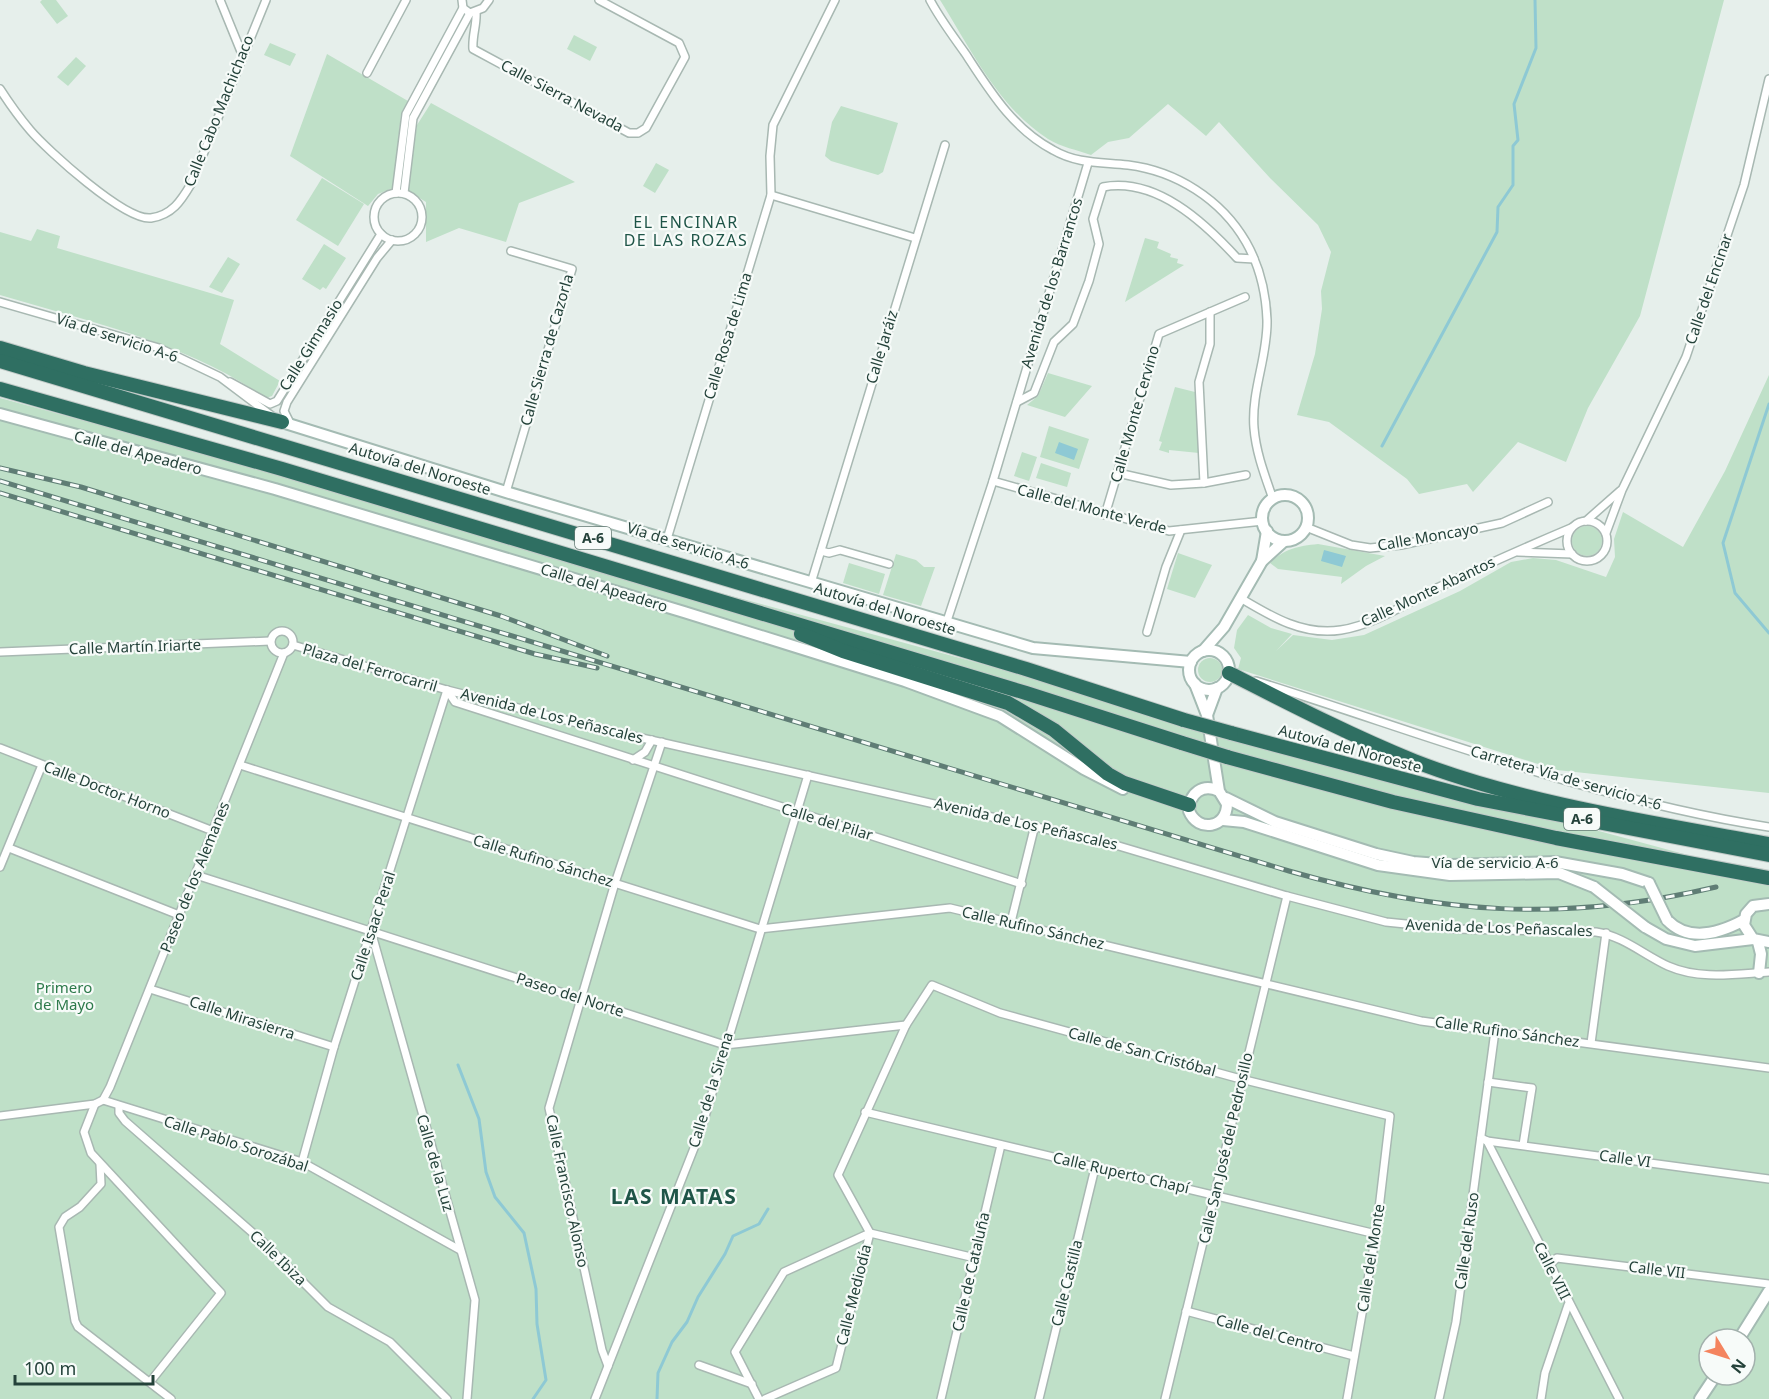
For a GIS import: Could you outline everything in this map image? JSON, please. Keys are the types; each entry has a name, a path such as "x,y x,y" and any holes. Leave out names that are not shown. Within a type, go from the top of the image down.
{"highway":[{"path":"0,348 84,373 282,422"},
{"name":"Autovía del Noroeste","path":"0,361 1026,669 1231,734 1478,799 1769,855"},
{"name":"A-6","path":"0,388 294,472 1227,757 1428,810 1556,838 1769,878"},
{"path":"701,595 843,651 1008,703 1054,730 1108,774 1124,783 1189,808"},
{"path":"1229,670 1307,713 1415,761 1464,777 1555,802 1769,844"}],"street":[{"path":"220,0 242,54"},
{"name":"Calle Cabo Machichaco","path":"0,88 17,114 45,145 113,204 148,218 165,214 181,202 191,184 242,54 266,0"},
{"path":"367,74 406,0"},
{"path":"400,193 413,118 473,12 489,0"},
{"name":"Calle Sierra Nevada","path":"473,12 477,25 472,38 473,49 629,133 638,133 645,128 685,57 684,49 679,43 599,0"},
{"name":"Calle Rosa de Lima","path":"666,539 771,195 770,156 773,125 835,0"},
{"path":"930,0 999,104 1016,124 1054,151 1088,163 1142,167 1174,177 1192,186 1236,227 1259,270 1267,321 1255,395 1254,428 1260,461 1273,498"},
{"path":"400,193 406,114 463,4 473,12"},
{"name":"Calle del Encinar","path":"1606,533 1622,490 1686,357 1744,185 1769,79"},
{"name":"Calle Jaráiz","path":"811,583 945,145"},
{"name":"Avenida de los Barrancos","path":"946,624 993,481 1088,163"},
{"name":"Avenida de los Barrancos","path":"1017,402 1034,393 1054,342 1073,324 1099,244 1093,219 1103,187 1116,185 1144,190 1181,207 1210,228 1237,258 1254,259"},
{"path":"400,193 417,201 421,208 422,223 419,230 407,240 392,240 381,234 374,220 377,205 388,195 400,193"},
{"path":"771,195 915,238"},
{"name":"Calle Gimnasio","path":"220,377 270,404 277,401 381,234"},
{"name":"Calle Gimnasio","path":"296,426 285,417 287,402 377,258 392,240"},
{"name":"Calle Sierra de Cazorla","path":"506,492 572,269 511,251"},
{"name":"Calle Monte Cervino","path":"1105,514 1159,334 1245,297"},
{"name":"Vía de servicio A-6","path":"0,302 159,348 220,377 282,422 506,492 1033,648 1191,662"},
{"path":"1204,483 1199,382 1210,344 1210,312"},
{"name":"Calle del Apeadero","path":"0,414 275,489 905,681 1000,716 1103,780 1189,808"},
{"path":"1118,473 1171,484 1204,483 1246,475"},
{"name":"Calle del Monte Verde","path":"993,481 1169,531 1265,526"},
{"name":"Calle del Encinar","path":"1586,521 1622,490"},
{"path":"1223,795 1208,788 1195,793 1189,808 1194,820 1203,825 1214,825 1223,820 1227,809 1223,795 1214,766 1207,715 1189,671 1191,662 1224,627 1262,561 1284,541 1297,537 1306,527 1308,513 1300,501 1290,495 1273,498 1265,508 1262,561"},
{"name":"Calle Moncayo","path":"1306,527 1351,545 1370,548 1401,545 1502,522 1548,502"},
{"path":"1586,521 1600,525 1606,533 1606,549 1599,557 1582,560 1572,554 1567,542 1571,528 1586,521"},
{"path":"1265,526 1284,541"},
{"name":"Calle Monte Abantos","path":"1242,599 1276,619 1306,629 1340,630 1368,622 1513,552 1571,528"},
{"path":"1147,632 1166,567 1181,530"},
{"path":"821,551 829,553 840,550 889,564"},
{"name":"Calle Monte Abantos","path":"1513,552 1572,554"},
{"path":"1195,684 1208,689 1223,684 1229,670 1220,653 1224,627"},
{"name":"Plaza del Ferrocarril","path":"277,631 286,631 292,636 293,645 284,653 275,651 270,641 277,631"},
{"name":"Calle Martín Iriarte","path":"0,651 270,641"},
{"name":"Plaza del Ferrocarril","path":"293,645 447,690"},
{"path":"1203,651 1220,653"},
{"name":"Paseo de los Alemanes","path":"103,1100 284,653"},
{"name":"Carretera Vía de servicio A-6","path":"1229,670 1578,784 1701,817 1769,827"},
{"path":"1207,715 1217,687"},
{"name":"Avenida de Los Peñascales","path":"447,690 652,740 1112,843 1287,896 1386,922 1455,929 1606,933"},
{"name":"Calle del Pilar","path":"447,690 455,702 633,759 654,768 1022,884"},
{"name":"Calle Isaac Peral","path":"302,1162 334,1047 447,690"},
{"path":"633,759 645,752 652,740"},
{"name":"Calle Francisco Alonso","path":"608,1366 599,1338 549,1108 615,883 662,742"},
{"name":"Calle Doctor Horno","path":"0,748 213,831"},
{"path":"0,867 42,765"},
{"name":"Calle Rufino Sánchez","path":"240,765 760,929 950,908 1421,1021 1769,1068"},
{"path":"1208,788 1214,766"},
{"name":"Calle de la Sirena","path":"595,1399 700,1132 808,775"},
{"name":"Vía de servicio A-6","path":"1223,795 1275,822 1376,854 1413,862 1450,865 1555,862 1622,874 1649,883 1668,920 1681,930 1707,934 1727,929 1744,920 1753,906 1769,904"},
{"name":"Vía de servicio A-6","path":"1223,820 1244,822 1387,867 1450,875 1559,873 1594,887 1645,927 1666,939 1685,945 1708,947 1725,942 1769,937"},
{"path":"1011,922 1035,825"},
{"path":"9,848 179,915"},
{"name":"Paseo del Norte","path":"196,875 726,1045 906,1025"},
{"name":"Calle San José del Pedrosillo","path":"1165,1399 1287,896"},
{"path":"1744,920 1757,939 1764,972"},
{"name":"Calle de la Luz","path":"371,931 475,1300 467,1399"},
{"path":"1591,1043 1606,933 1668,966 1689,973 1739,976 1764,972"},
{"path":"1764,972 1769,950"},
{"name":"Calle de San Cristóbal","path":"906,1025 932,985 1000,1013 1242,1079 1390,1116"},
{"name":"Calle Mirasierra","path":"150,988 334,1047"},
{"name":"Calle Mediodía","path":"765,1399 836,1368 870,1233 838,1175 906,1025"},
{"name":"Calle del Ruso","path":"1439,1399 1456,1322 1484,1140 1488,1082 1495,1031"},
{"path":"1488,1082 1532,1088 1523,1146"},
{"path":"0,1116 95,1104 103,1100"},
{"name":"Calle Pablo Sorozábal","path":"103,1100 302,1162 460,1250"},
{"path":"95,1104 84,1132 91,1153 221,1293 150,1382"},
{"name":"Calle Ibiza","path":"119,1106 119,1113 125,1121 262,1241 327,1307 390,1342 447,1399"},
{"name":"Calle Ruperto Chapí","path":"865,1112 1376,1234"},
{"name":"Calle del Monte","path":"1347,1399 1376,1234 1390,1116"},
{"name":"Calle VI","path":"1484,1140 1769,1179"},
{"name":"Calle VIII","path":"1484,1140 1619,1399"},
{"name":"Calle de Cataluña","path":"941,1399 1001,1145"},
{"path":"100,1163 101,1184 80,1207 65,1217 59,1227 75,1322 78,1327 171,1399"},
{"name":"Calle Castilla","path":"1039,1399 1095,1168"},
{"path":"759,1399 735,1352 784,1272 870,1233 975,1258"},
{"name":"Calle VII","path":"1549,1265 1557,1258 1769,1284"},
{"path":"1746,1327 1769,1291"},
{"path":"1541,1399 1545,1373 1568,1305"},
{"name":"Calle del Centro","path":"1186,1311 1354,1356"},
{"path":"699,1365 752,1384"}],"green space":[{"path":"56,0 68,16 57,24 40,2"},
{"path":"940,0 1724,0 1640,316 1588,408 1566,462 1518,442 1473,492 1467,484 1419,494 1407,479 1329,422 1297,415 1315,354 1322,309 1321,291 1331,252 1318,225 1270,178 1219,122 1206,136 1168,104 1129,138 1108,142 1091,155 1058,144 1031,126 1000,94 974,57"},
{"path":"574,35 597,47 590,61 567,49"},
{"path":"270,43 296,54 290,66 264,55"},
{"path":"327,54 408,101 401,114 393,188 378,194 368,206 290,156"},
{"path":"76,57 86,66 68,86 57,77"},
{"path":"431,103 575,182 519,203 506,242 459,228 426,242 426,202 408,191 417,125"},
{"path":"841,106 898,123 883,172 878,175 831,161 825,156 832,122"},
{"path":"656,163 669,170 655,193 643,186"},
{"path":"322,178 364,204 338,246 296,220"},
{"path":"37,229 60,236 57,248 234,300 220,344 280,381 272,396 266,398 204,362 171,348 103,325 0,295 0,232 31,241"},
{"path":"1145,238 1159,242 1157,248 1171,254 1170,257 1178,259 1177,263 1184,265 1125,302"},
{"path":"324,244 346,258 326,289 323,287 320,290 302,279"},
{"path":"228,257 240,264 222,293 209,287"},
{"path":"1048,373 1092,386 1065,417 1027,405 1038,396"},
{"path":"1769,375 1769,793 1557,770 1238,669 1241,658 1234,648 1237,630 1248,615 1271,628 1292,634 1276,651 1293,635 1332,640 1364,635 1460,591 1511,562 1533,558 1556,560 1606,577 1615,557 1614,539 1623,512 1683,547 1725,471"},
{"path":"1175,387 1195,392 1199,453 1169,450 1169,453 1159,450 1162,442 1159,441"},
{"name":"Primero de Mayo","path":"0,398 1769,877 1769,1399 0,1399"},
{"path":"1049,426 1089,439 1079,469 1040,457"},
{"path":"1022,452 1037,457 1029,481 1014,476"},
{"path":"1041,463 1071,473 1067,487 1036,478"},
{"path":"1587,526 1598,530 1602,541 1598,552 1587,556 1576,552 1572,541 1576,530"},
{"path":"1318,544 1385,556 1341,584 1342,577 1278,569 1270,563 1292,549"},
{"path":"1178,553 1212,565 1195,598 1167,589"},
{"path":"896,554 916,560 924,567 935,567 921,606 883,595"},
{"path":"849,563 885,574 879,594 843,583"},
{"path":"1210,658 1219,661 1222,670 1219,679 1210,682 1201,679 1198,670 1201,661"}],"water":[{"path":"1059,442 1078,449 1074,460 1055,453"},
{"path":"1324,550 1346,556 1342,567 1321,561"}],"waterway":[{"path":"1382,446 1497,232 1498,207 1513,185 1513,146 1518,140 1514,104 1536,48 1535,0"},
{"path":"1769,404 1723,543 1735,593 1769,633"},
{"path":"458,1065 479,1119 486,1172 495,1197 524,1233 536,1289 537,1324 546,1380 533,1399"},
{"path":"657,1399 658,1373 672,1342 687,1322 698,1297 725,1254 733,1236 759,1224 768,1209"}],"railway":[{"path":"0,468 81,487 501,616 607,656"},
{"path":"0,481 1344,886 1397,897 1501,909 1606,906 1716,887"},
{"path":"0,493 535,654 597,668"}],"district":[{"name":"EL ENCINAR DE LAS ROZAS","path":"686,231"},
{"name":"LAS MATAS","path":"674,1197"}]}
